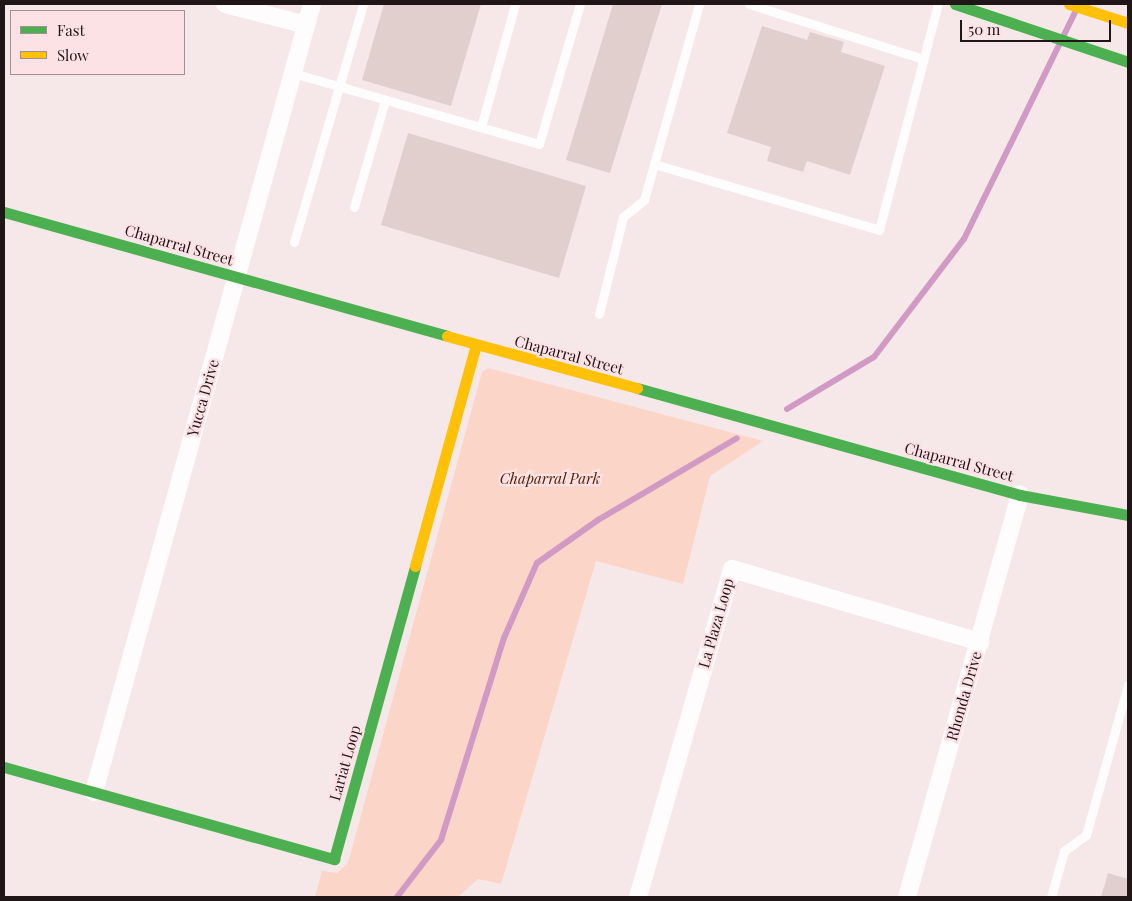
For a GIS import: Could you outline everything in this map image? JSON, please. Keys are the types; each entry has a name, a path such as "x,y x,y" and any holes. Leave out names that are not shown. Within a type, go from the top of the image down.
{"street":[{"path":"224,4 306,25"},
{"name":"Yucca Drive","path":"94,792 312,4"},
{"path":"955,4 1128,62"},
{"path":"1069,4 1128,23"},
{"name":"Chaparral Street","path":"4,212 1020,495 1128,515"},
{"name":"Lariat Loop","path":"4,767 334,859 476,345"},
{"name":"Rhonda Drive","path":"907,897 1020,495"},
{"name":"La Plaza Loop","path":"638,897 732,569 980,642"}],"lane":[{"path":"294,242 363,4"},
{"path":"480,127 515,4"},
{"path":"293,73 539,144 580,4"},
{"path":"599,314 623,217 644,200 699,4"},
{"path":"749,4 923,59"},
{"path":"654,164 879,230 938,4"},
{"path":"354,207 385,100"},
{"path":"1051,897 1064,851 1086,835 1128,686"}],"green space":[{"name":"Chaparral Park","path":"488,368 763,441 710,476 683,584 596,561 501,884 478,879 458,897 315,897 322,871 337,873 348,863 482,372"}],"building":[{"path":"384,4 481,4 451,106 362,80"},
{"path":"613,4 662,4 610,173 566,160"},
{"path":"762,26 807,40 810,32 844,42 841,52 885,66 850,175 807,161 803,172 767,161 771,147 727,133"},
{"path":"408,133 586,186 559,278 381,225"},
{"path":"1108,873 1128,879 1128,897 1101,897"}],"waterway":[{"path":"787,409 874,357 964,239 1075,12"},
{"path":"397,897 441,840 504,638 537,563 598,520 737,438"}],"traffic: fast":[{"path":"955,4 1128,62"},
{"path":"4,212 447,336"},
{"path":"637,388 1020,495 1128,515"},
{"path":"4,767 334,859 415,566"}],"traffic: slow":[{"path":"1069,4 1128,23"},
{"path":"447,336 637,388"},
{"path":"415,566 476,345"}]}
